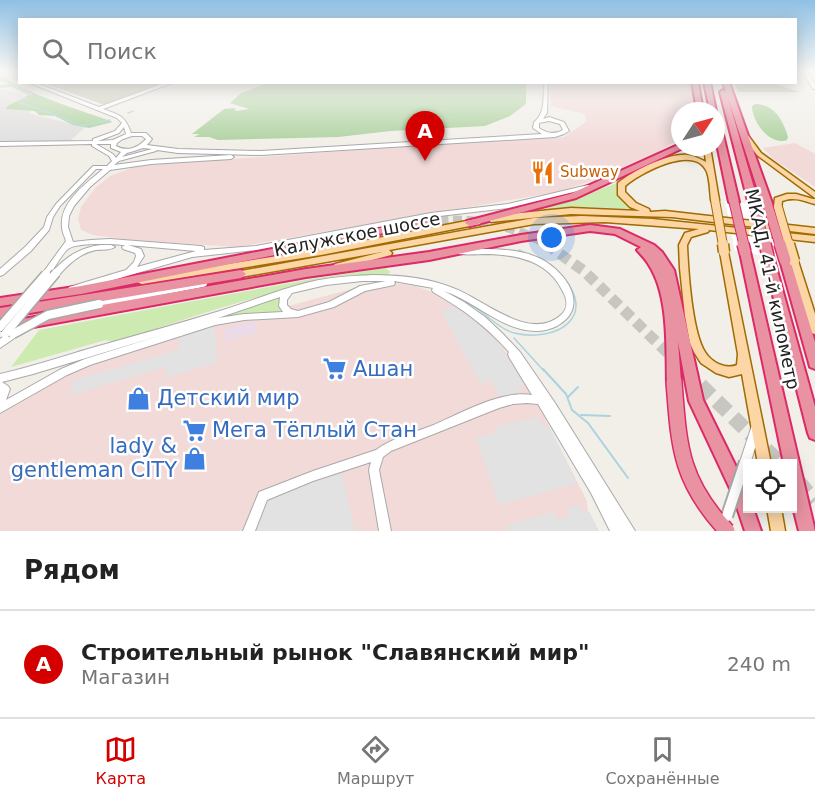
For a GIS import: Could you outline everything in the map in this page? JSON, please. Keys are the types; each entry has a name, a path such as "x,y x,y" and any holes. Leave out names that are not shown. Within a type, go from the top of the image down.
{"highway":[{"name":"МКАД, 41-й километр","path":"725,97 815,433"},
{"path":"731,97 759,180 773,207 815,363"},
{"path":"471,227 573,196 671,152"},
{"name":"МКАД, 41-й километр","path":"724,156 791,459"},
{"path":"81,290 426,222"},
{"path":"441,254 521,238 597,228 628,235 658,255 674,284 686,359 696,400 740,493 753,531"},
{"path":"3,334 306,273 592,234 619,238 637,246 652,259 664,282 679,442 687,477 704,506 726,526"},
{"name":"Калужское шоссе","path":"0,313 241,274"},
{"name":"Калужское шоссе","path":"0,302 81,290"},
{"name":"МКАД, 41-й километр","path":"797,487 807,531"}],"main road":[{"path":"743,132 759,154 815,196"},
{"path":"708,156 764,459"},
{"path":"711,170 696,159 675,157 630,178 621,185 621,193 633,205 646,211 815,230"},
{"path":"815,202 796,196 784,196 773,207 784,231 789,260 815,330"},
{"name":"Калужское шоссе","path":"81,290 571,211 670,215"},
{"name":"Калужское шоссе","path":"241,274 471,227 571,218 652,220 723,229"},
{"path":"306,273 471,227"},
{"path":"744,352 742,368 737,372 717,369 699,352 692,328 683,245 685,239 692,233 723,229 815,239"},
{"path":"775,513 778,531"}],"street":[{"path":"67,97 115,115 125,123 129,135"},
{"path":"99,109 132,97"},
{"path":"524,137 532,133 545,113 546,97"},
{"path":"114,142 114,149 125,151 143,146 162,149 261,153 553,135 566,130 564,125 545,113"},
{"path":"540,120 558,121"},
{"path":"75,143 111,135 125,123"},
{"path":"535,126 541,132 553,135"},
{"path":"0,144 114,142 129,135 139,134 148,136 148,141 143,146"},
{"path":"87,143 103,149 116,162"},
{"path":"116,162 141,153 162,149"},
{"path":"3,334 70,241 66,231 66,218 78,195 116,162 125,151"},
{"path":"0,273 28,249 47,228 50,217 58,205 95,167 109,168 151,162 234,157"},
{"path":"53,294 182,256 256,248 431,215 479,211 567,194 618,176"},
{"path":"3,334 56,273 86,246 84,242 66,231"},
{"path":"65,248 77,242 84,242 224,250"},
{"path":"119,275 135,266 145,249 158,246"},
{"path":"65,248 66,254 104,247 130,248 138,251 140,256"},
{"path":"0,378 207,318 289,291 345,280 373,278 423,284 460,294 508,321 523,326 539,328 553,324 563,319 569,311 569,296 562,281 540,262 525,255 505,252 458,252"},
{"path":"3,334 48,315 169,292 241,274"},
{"path":"0,408 78,365 106,356 215,322 244,317 298,314 331,305 363,288 407,281"},
{"path":"423,284 469,309 501,338 533,375 629,531"},
{"path":"289,291 283,299 283,306 288,312 298,314"},
{"path":"501,338 595,489 616,531"},
{"path":"522,399 529,390 530,382"},
{"path":"0,385 4,389 0,402"},
{"path":"249,531 263,496 379,454 388,447 487,407 522,399 540,399 552,406"},
{"path":"726,526 756,430 756,416"},
{"path":"379,454 374,470 385,531"}],"shaded area":[{"path":"0,97 23,97 31,114 85,127 70,141 0,142"},
{"path":"82,97 132,97 107,106"},
{"path":"551,97 692,97 693,102 671,102 671,144 653,156 613,174 557,192 237,247 130,240 93,235 81,230 78,219 81,207 95,188 110,176 136,166 564,137 586,122 585,114 551,106"},
{"path":"795,143 815,154 815,187 773,159 763,148"},
{"path":"381,281 416,286 443,296 472,314 503,348 529,387 587,501 589,531 0,531 0,402 82,358 216,320 236,320"},
{"path":"453,306 475,320 499,345 522,381 523,384 519,387 521,391 501,398 490,380 480,383 441,310"},
{"path":"256,321 257,332 225,341 224,329"},
{"path":"214,324 217,363 166,377 166,367 71,395 73,380 179,350 179,336"},
{"path":"538,417 544,426 549,426 577,483 499,505 476,438 496,433 494,427"},
{"path":"339,464 355,531 254,531 253,523 260,518 260,509 272,488"},
{"path":"580,505 583,513 589,511 599,531 509,531 507,525 554,512 557,520 569,517 567,509"}],"green space":[{"path":"26,97 44,97 113,122 89,128 73,125 55,116 39,115 35,111 6,109 7,106"},
{"path":"237,97 526,97 526,104 510,116 485,126 391,131 338,137 218,140 209,137 194,137 200,134 192,134 224,109 234,108 236,111 249,109 230,103"},
{"path":"755,104 767,107 777,114 786,131 787,140 774,139 763,131 753,112 752,106"},
{"path":"617,183 619,192 637,209 585,207 531,210 581,196"},
{"path":"385,268 391,272 387,275 353,277 283,290 113,342 106,340 11,367 39,330 311,279"},
{"path":"282,296 280,308 283,313 239,315 159,336"}],"pier":[{"path":"725,201 782,208 800,261 735,251"}],"waterway":[{"path":"21,102 26,97"},
{"path":"21,103 80,126 110,120"},
{"path":"128,113 133,111"},
{"path":"451,294 510,332 530,335 544,334 568,324 574,315 576,304 572,291 553,267 519,250"},
{"path":"514,338 544,371"},
{"path":"543,369 566,394 572,410 588,423 628,478"},
{"path":"568,397 578,387"},
{"path":"581,415 610,416"}],"tunnel":[{"path":"426,222 459,220 489,223 519,232 549,245"},
{"path":"546,244 584,271 686,371"},
{"path":"684,369 776,459"},
{"path":"798,481 815,501"}],"place":[{"name":"Строительный рынок \"Славянский мир\"","path":"425,161"},
{"name":"Subway","path":"542,172"},
{"name":"Ашан","path":"335,369"},
{"name":"Детский мир","path":"139,398"},
{"name":"Мега Тёплый Cтан","path":"194,430"},
{"name":"lady & gentleman CITY","path":"195,458"}]}
